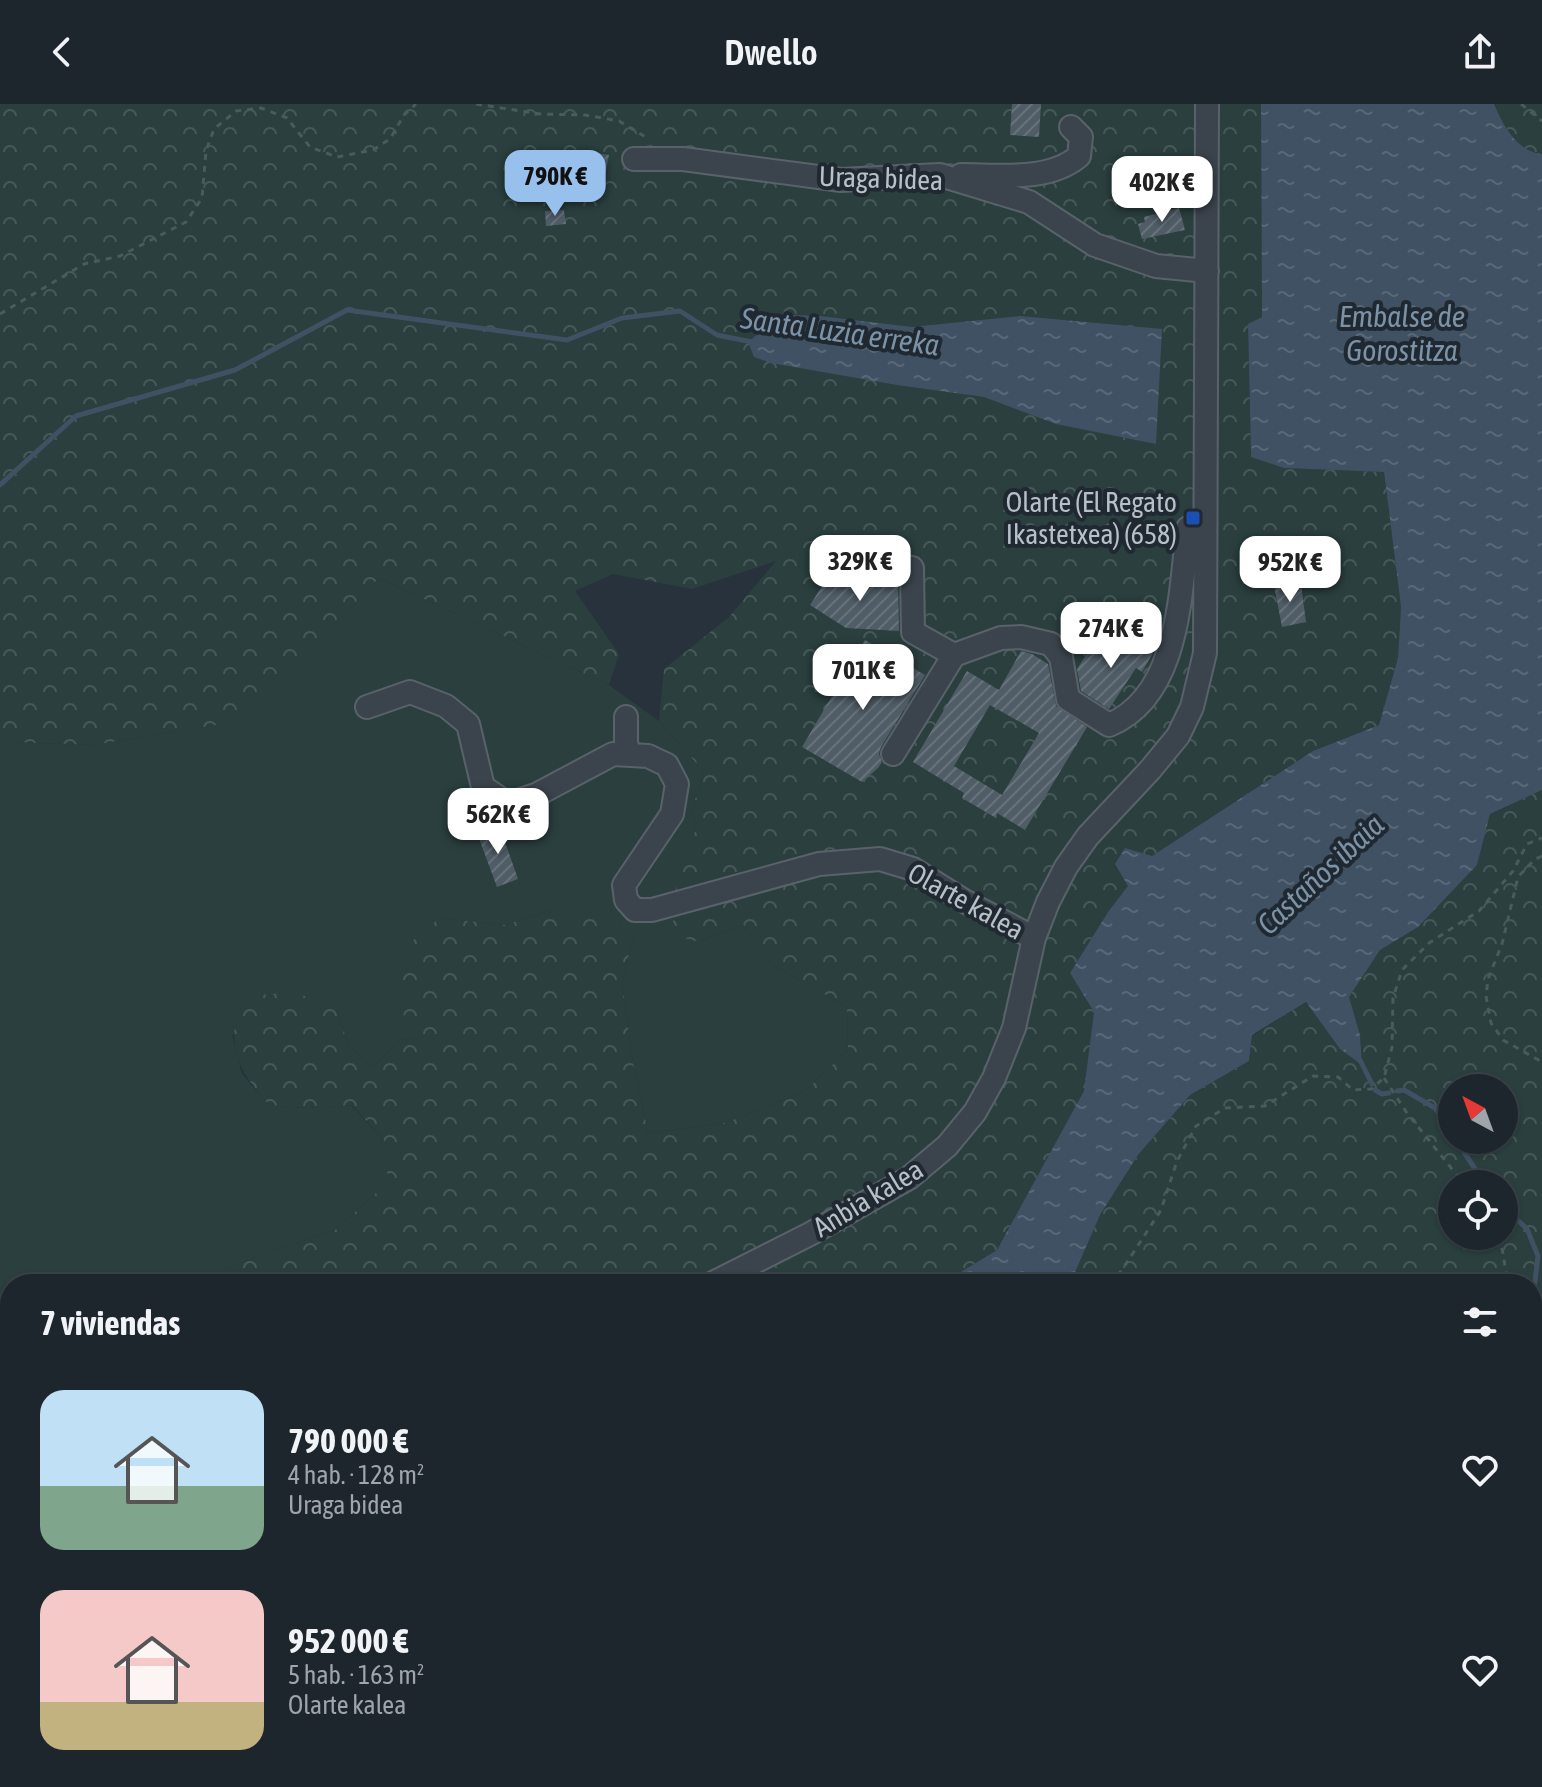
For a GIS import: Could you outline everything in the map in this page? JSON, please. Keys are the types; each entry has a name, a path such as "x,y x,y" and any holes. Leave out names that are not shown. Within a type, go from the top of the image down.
{"street":[{"name":"Olarte kalea","path":"629,755 648,756 667,765 677,784 672,814 624,885 626,900 635,910 652,910 819,864 880,859 913,869 966,902 1034,938 1048,902 1076,851 1178,736 1192,707 1205,653 1207,104"},
{"path":"940,175 1025,174 1053,169 1079,156 1081,137 1071,127"},
{"name":"Uraga bidea","path":"634,159 683,159 841,180 940,175 1029,202 1095,245 1156,266 1207,271"},
{"path":"893,754 954,655 1001,638 1021,637 1051,644 1061,657 1068,699 1109,725 1121,720 1154,684 1165,661 1174,638 1188,528 1205,527"},
{"path":"876,561 912,568 913,632 954,655"},
{"path":"367,707 410,692 446,706 468,724 483,787 508,804 536,795 613,754 629,755 626,717"},
{"name":"Anbia kalea","path":"731,1274 909,1178 947,1146 975,1112 994,1078 1014,1028 1034,938"}],"path":[{"path":"0,314 84,264 120,256 186,222 202,198 206,151 214,129 236,111 261,108 287,118 310,147 337,157 373,150 382,145 416,104"},
{"path":"476,104 619,121 683,159"},
{"path":"1521,104 1542,121"},
{"path":"1118,1274 1161,1210 1177,1161 1196,1126 1225,1108 1265,1106 1313,1076 1338,1077 1353,1090 1371,1089 1384,1078 1392,1047 1393,998 1402,970 1429,943 1479,911 1513,871 1527,844 1542,838"},
{"path":"1542,856 1518,877 1502,944 1488,979 1486,996 1491,1023 1503,1040 1542,1062"},
{"path":"1384,1078 1407,1113 1453,1170"},
{"path":"1501,1250 1507,1274"}],"green space":[{"path":"0,104 1261,104 1262,317 1248,325 1251,456 1284,468 1384,472 1401,607 1398,658 1379,725 1313,751 1152,856 1108,912 1070,973 1094,1012 1085,1091 997,1250 957,1274 226,1274 229,1267 335,1230 387,1183 387,1144 352,1105 305,1108 269,1105 257,1091 237,1056 234,1031 238,997 295,992 336,1009 349,1046 373,1067 399,1040 424,1036 401,1012 391,974 411,942 440,918 505,925 554,909 590,907 635,932 622,983 633,1062 648,1133 725,1123 805,1091 848,1050 847,1007 773,965 743,924 699,942 672,935 679,851 696,831 692,809 704,772 659,721 664,669 729,617 776,561 692,589 613,574 575,591 619,654 609,685 379,578 240,721 93,745 13,742 0,750"},
{"path":"1494,104 1542,104 1542,154 1518,143"},
{"path":"379,578 609,685 659,721 704,772 692,809 696,831 699,942 743,924 773,965 847,1007 848,1050 805,1091 725,1123 648,1133 633,1062 622,983 635,932 554,909 505,925 439,918 424,1036 399,1040 373,1067 349,1046 336,1009 232,1035 242,1074 269,1105 305,1108 351,1105 387,1144 387,1183 335,1230 229,1267 226,1274 0,1274 0,750 12,742 93,745 239,721"},
{"path":"1542,790 1542,1274 1074,1274 1100,1215 1138,1155 1190,1095 1249,1061 1252,1036 1306,1002 1340,1049 1362,1064 1360,1035 1349,997 1380,950 1418,927 1477,865 1490,814"}],"water":[{"name":"Embalse de Gorostitza","path":"1261,104 1494,104 1518,143 1542,154 1542,790 1490,814 1477,865 1418,927 1380,950 1349,997 1360,1035 1362,1065 1340,1049 1306,1002 1252,1035 1249,1061 1190,1095 1138,1155 1100,1215 1074,1274 957,1274 997,1250 1084,1091 1094,1012 1070,973 1128,886 1115,864 1125,848 1152,856 1313,751 1379,725 1398,658 1401,607 1384,472 1284,468 1251,457 1248,324 1262,317"},
{"path":"793,315 912,327 1020,316 1162,329 1156,444 1056,424 984,397 897,385 771,363 754,357 748,342 767,327"}],"building":[{"path":"1012,104 1041,104 1039,137 1010,135"},
{"path":"586,151 609,155 604,181 581,176"},
{"path":"1179,208 1185,230 1142,239 1138,224 1145,222 1144,217"},
{"path":"564,210 566,224 546,226 545,211"},
{"path":"828,577 898,581 899,631 846,628 810,605"},
{"path":"1287,583 1287,586 1301,584 1306,622 1282,627 1274,585"},
{"path":"1125,636 1153,653 1142,672 1136,668 1109,709 1081,691 1077,669 1091,647 1100,646 1114,655"},
{"path":"865,640 925,675 881,747 879,754 882,762 862,782 802,747"},
{"path":"1021,651 1032,654 1048,664 1056,706 1087,727 1025,830 997,813 996,818 962,798 964,793 913,762 967,671 999,690","holes":["990,705 1039,733 1002,795 954,766"]},
{"path":"499,825 518,879 497,887 477,833"}],"waterway":[{"name":"Santa Luzia erreka","path":"0,485 76,416 235,370 347,310 567,340 622,318 680,311 717,335 752,342"},
{"path":"1360,1060 1372,1084"},
{"path":"1375,1090 1382,1094 1389,1093"},
{"path":"1397,1091 1404,1090 1438,1113"},
{"path":"1465,1154 1476,1170"},
{"path":"1518,1220 1527,1229 1538,1256 1536,1274"}],"place":[{"name":"Olarte (El Regato Ikastetxea) (658)","path":"1193,518"}],"water label":[{"name":"Castaños ibaia","path":"1320,874"}]}
